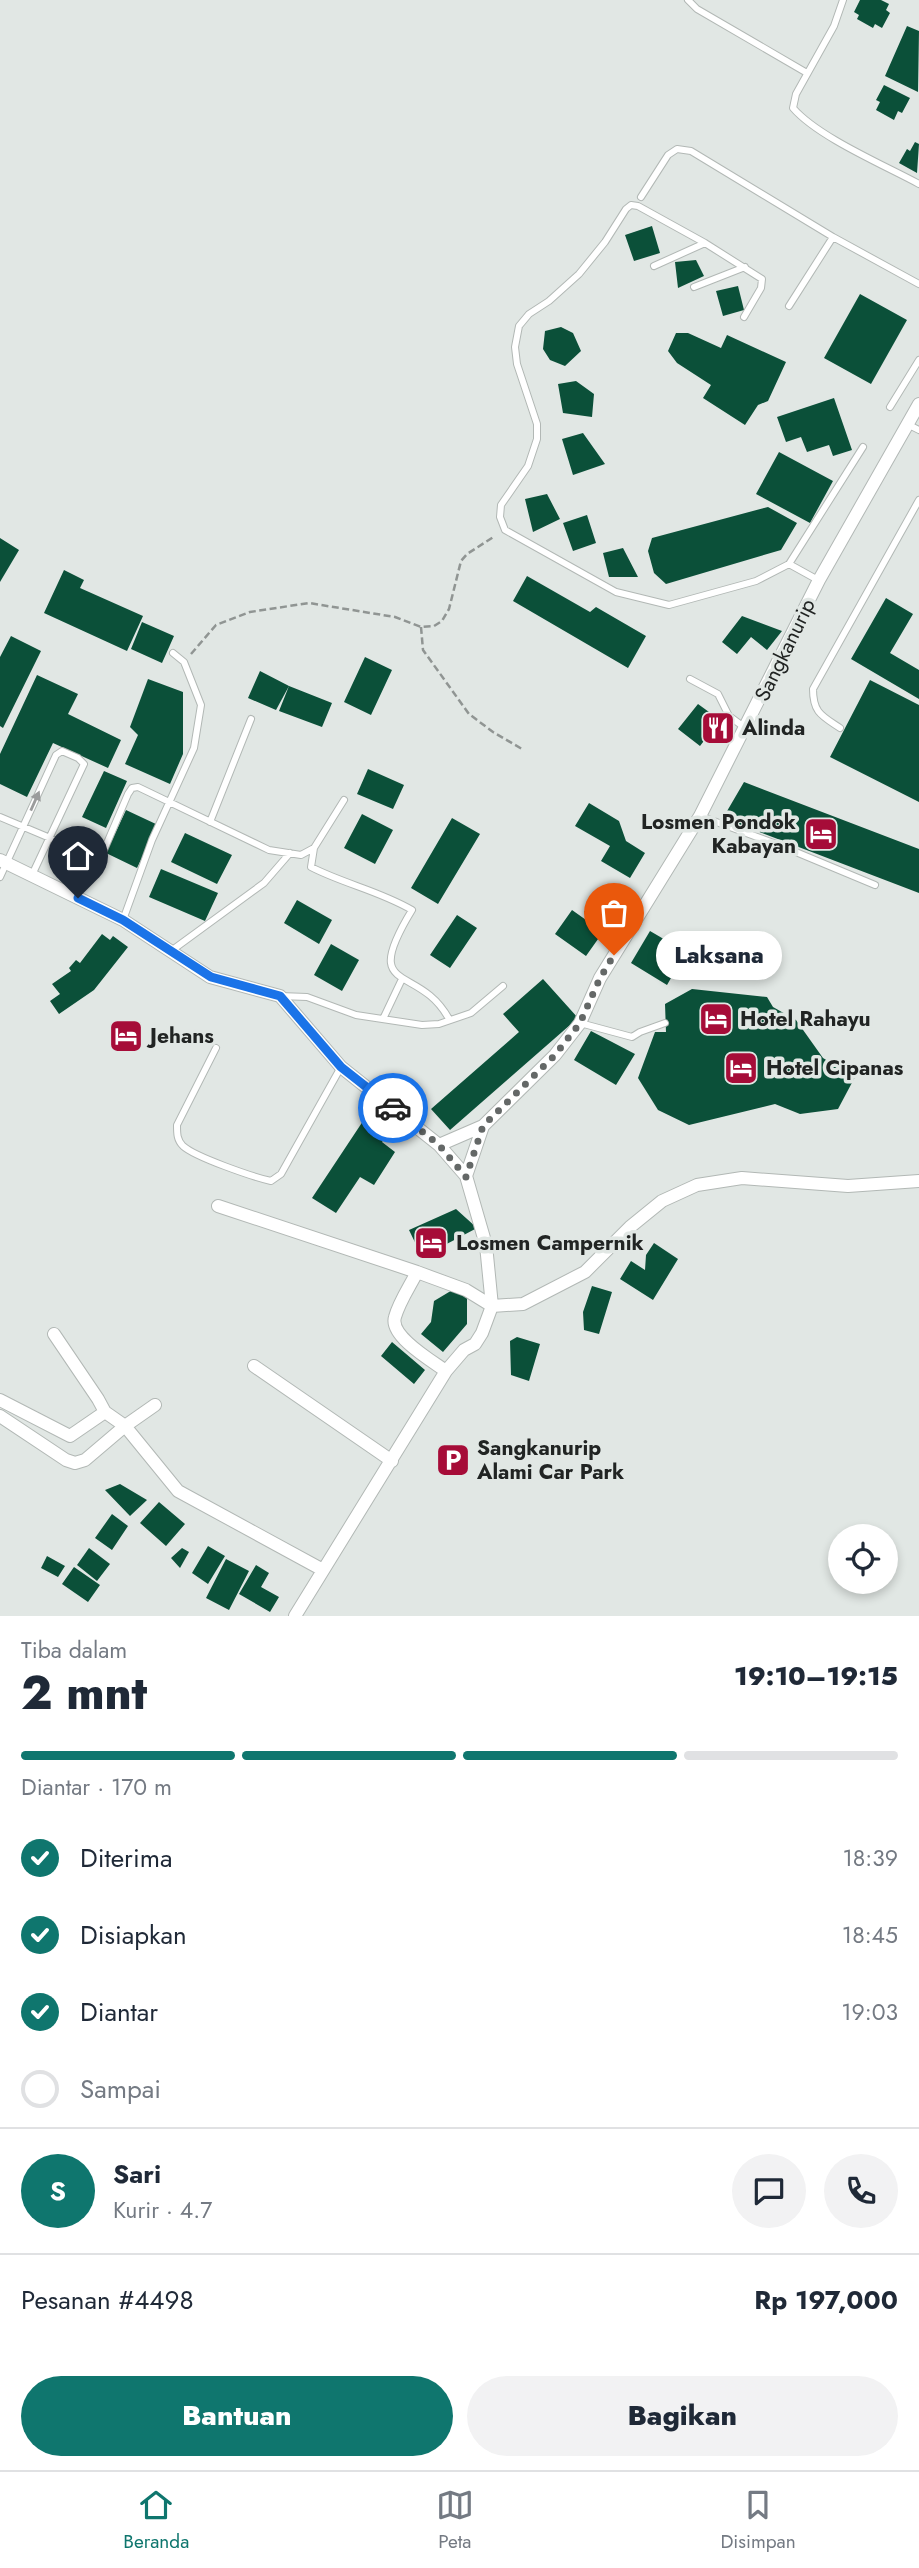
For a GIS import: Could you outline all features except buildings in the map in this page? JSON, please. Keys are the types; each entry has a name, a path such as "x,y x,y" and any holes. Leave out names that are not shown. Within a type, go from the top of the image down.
{"street":[{"name":"Sangkanurip","path":"439,1145 483,1126 555,1055 580,1023 600,978 700,816 819,580 913,427 919,404"},
{"path":"3,861 123,920 211,977 280,996 341,1067 439,1145 466,1177 486,1245 492,1306 482,1333 475,1344 464,1350 446,1371 295,1616"},
{"path":"466,1177 483,1126"},
{"path":"218,1206 417,1272 466,1290 492,1306 523,1304 585,1272 630,1227 662,1200 697,1185 742,1178 848,1186 919,1181"},
{"path":"417,1272 394,1319 395,1330 404,1340 446,1371"},
{"path":"54,1334 105,1412 125,1426 178,1492 323,1570"},
{"path":"254,1366 392,1461"},
{"path":"0,1399 70,1436 105,1412"},
{"path":"0,1416 66,1460 75,1463 85,1461 125,1426 155,1405"}],"lane":[{"path":"688,0 697,9 807,73"},
{"path":"843,0 834,26 796,94 793,108 802,119 853,150 919,184"},
{"path":"641,197 668,155 677,149 691,151 834,237 919,284"},
{"path":"744,317 761,288 762,279 705,243 638,206 631,205 626,209 605,242 579,274 529,314 519,326 515,347 517,365 537,424 537,439 527,466 501,505 500,517 505,530 616,592 669,605 756,581 789,565 863,447"},
{"path":"789,306 834,237"},
{"path":"654,266 705,243"},
{"path":"694,287 745,267"},
{"path":"890,407 919,360"},
{"path":"840,728 818,713 813,701 813,689 919,500"},
{"path":"789,565 819,580"},
{"path":"123,920 141,868 194,748 201,705 184,662 173,653"},
{"path":"690,678 718,694 729,716 746,728"},
{"path":"210,821 251,719"},
{"path":"0,877 3,861 24,826 56,755 62,751 78,758 84,764 32,876"},
{"path":"0,817 99,855 104,850 132,788 138,788 269,850 301,855 314,848"},
{"path":"344,800 314,848 311,867 347,884 392,898 412,910 394,941 389,960 395,974 430,994 449,1018"},
{"path":"700,816 876,885"},
{"path":"171,951 264,883 290,853"},
{"path":"383,1019 402,979"},
{"path":"280,996 307,996 356,1014 422,1025 439,1024 449,1018 471,1013 503,986"},
{"path":"580,1023 632,1037 665,1023"},
{"path":"216,1048 177,1125 177,1137 184,1147 249,1176 271,1181 281,1174 341,1067"}],"path":[{"path":"184,662 216,625 250,611 297,604 309,603 395,617 421,627 434,626 442,621 449,610 458,568 467,554 505,530"},
{"path":"421,627 423,650 469,713 493,732 522,749"}],"way so far":[{"path":"393,1108 439,1145 466,1177 483,1126 555,1055 580,1023 600,978 614,955"}],"place":[{"name":"Alinda","path":"718,728"},
{"name":"Losmen Pondok Kabayan","path":"821,834"},
{"name":"Laksana","path":"614,955"},
{"name":"Hotel Rahayu","path":"716,1019"},
{"name":"Jehans","path":"126,1036"},
{"name":"Hotel Cipanas","path":"741,1068"},
{"name":"Losmen Campernik","path":"431,1243"},
{"name":"Sangkanurip Alami Car Park","path":"453,1460"}],"route":[{"path":"78,898 123,920 211,977 280,996 341,1067 393,1108"}]}
